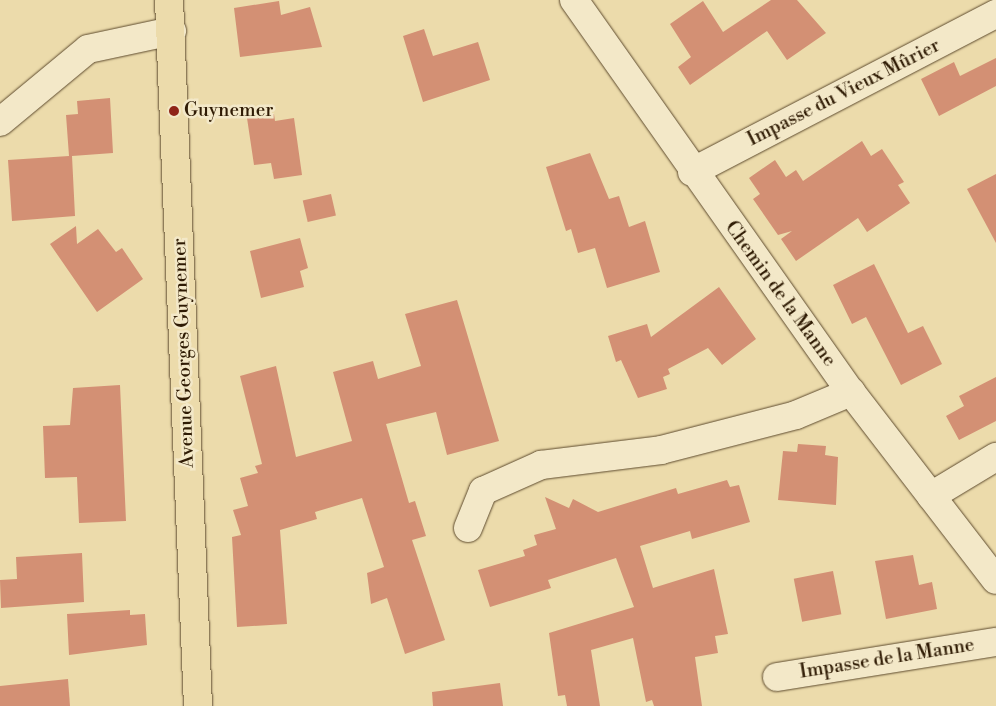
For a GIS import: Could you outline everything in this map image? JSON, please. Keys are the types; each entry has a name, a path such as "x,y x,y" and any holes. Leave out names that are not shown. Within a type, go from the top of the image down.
{"main road":[{"name":"Avenue Georges Guynemer","path":"169,0 172,31 198,706"}],"street":[{"name":"Chemin de la Manne","path":"574,0 692,172 850,392 996,580"},
{"name":"Impasse du Vieux Mûrier","path":"692,172 996,14"},
{"path":"0,122 88,49 172,31"},
{"path":"468,528 483,491 541,465 661,450 796,415 850,392"},
{"path":"931,496 996,457"},
{"name":"Impasse de la Manne","path":"777,677 996,642"}],"building":[{"path":"771,0 797,0 826,33 787,60 767,31 690,85 678,67 691,57 670,24 703,1 723,32"},
{"path":"279,1 281,15 310,7 322,47 240,57 234,8"},
{"path":"424,29 433,56 478,42 490,80 423,102 403,36"},
{"path":"996,58 996,86 939,116 921,79 954,62 960,76"},
{"path":"110,98 113,153 72,156 75,216 12,221 8,160 69,156 66,115 78,114 77,101"},
{"path":"274,114 275,121 294,118 302,175 274,179 271,163 254,165 247,118"},
{"path":"862,141 871,156 882,149 904,182 898,185 910,203 867,232 858,218 796,261 781,239 792,231 778,235 753,199 760,194 749,178 775,160 786,177 796,170 803,181"},
{"path":"590,153 609,199 619,196 629,227 645,221 660,272 607,288 595,248 578,253 571,229 566,231 546,167"},
{"path":"996,174 996,243 967,189"},
{"path":"331,194 336,215 308,222 303,201"},
{"path":"76,226 77,244 98,229 116,252 122,248 143,279 97,312 50,244"},
{"path":"300,238 308,268 300,271 304,287 261,298 250,251"},
{"path":"874,264 908,333 923,326 942,364 901,385 866,317 852,324 833,285"},
{"path":"719,287 756,339 722,365 708,348 668,369 670,374 663,377 667,389 638,398 621,360 616,362 608,336 647,324 651,337"},
{"path":"457,300 499,441 447,455 436,412 386,424 409,503 415,501 426,536 412,540 445,640 405,654 387,598 371,604 367,573 384,567 362,498 315,512 317,519 280,530 287,624 237,627 232,537 241,535 233,510 248,506 240,478 258,473 255,466 262,464 240,376 276,366 296,457 352,441 333,372 373,361 378,379 421,366 405,314"},
{"path":"996,377 996,421 959,440 946,416 964,406 959,396"},
{"path":"120,385 126,521 79,523 77,477 45,478 43,426 70,425 73,388"},
{"path":"798,444 826,446 825,455 838,457 836,505 778,500 783,451 797,452"},
{"path":"727,480 730,487 739,485 750,522 692,539 690,531 640,546 653,588 714,569 728,634 715,636 718,653 695,657 702,706 654,706 652,700 646,702 633,638 591,650 600,706 567,706 565,695 558,696 549,633 634,607 616,558 548,580 551,588 490,607 478,570 525,556 523,550 537,545 534,535 556,529 545,497 569,508 573,499 598,512 676,488 678,494"},
{"path":"82,553 84,602 1,608 0,580 17,579 16,557"},
{"path":"913,555 919,585 932,582 937,609 886,619 875,561"},
{"path":"833,571 841,614 802,622 794,579"},
{"path":"130,610 130,615 145,614 147,645 69,655 67,614"},
{"path":"68,679 70,706 0,706 0,686"},
{"path":"500,683 503,706 433,706 432,692"}],"place":[{"name":"Guynemer","path":"174,111"}]}
